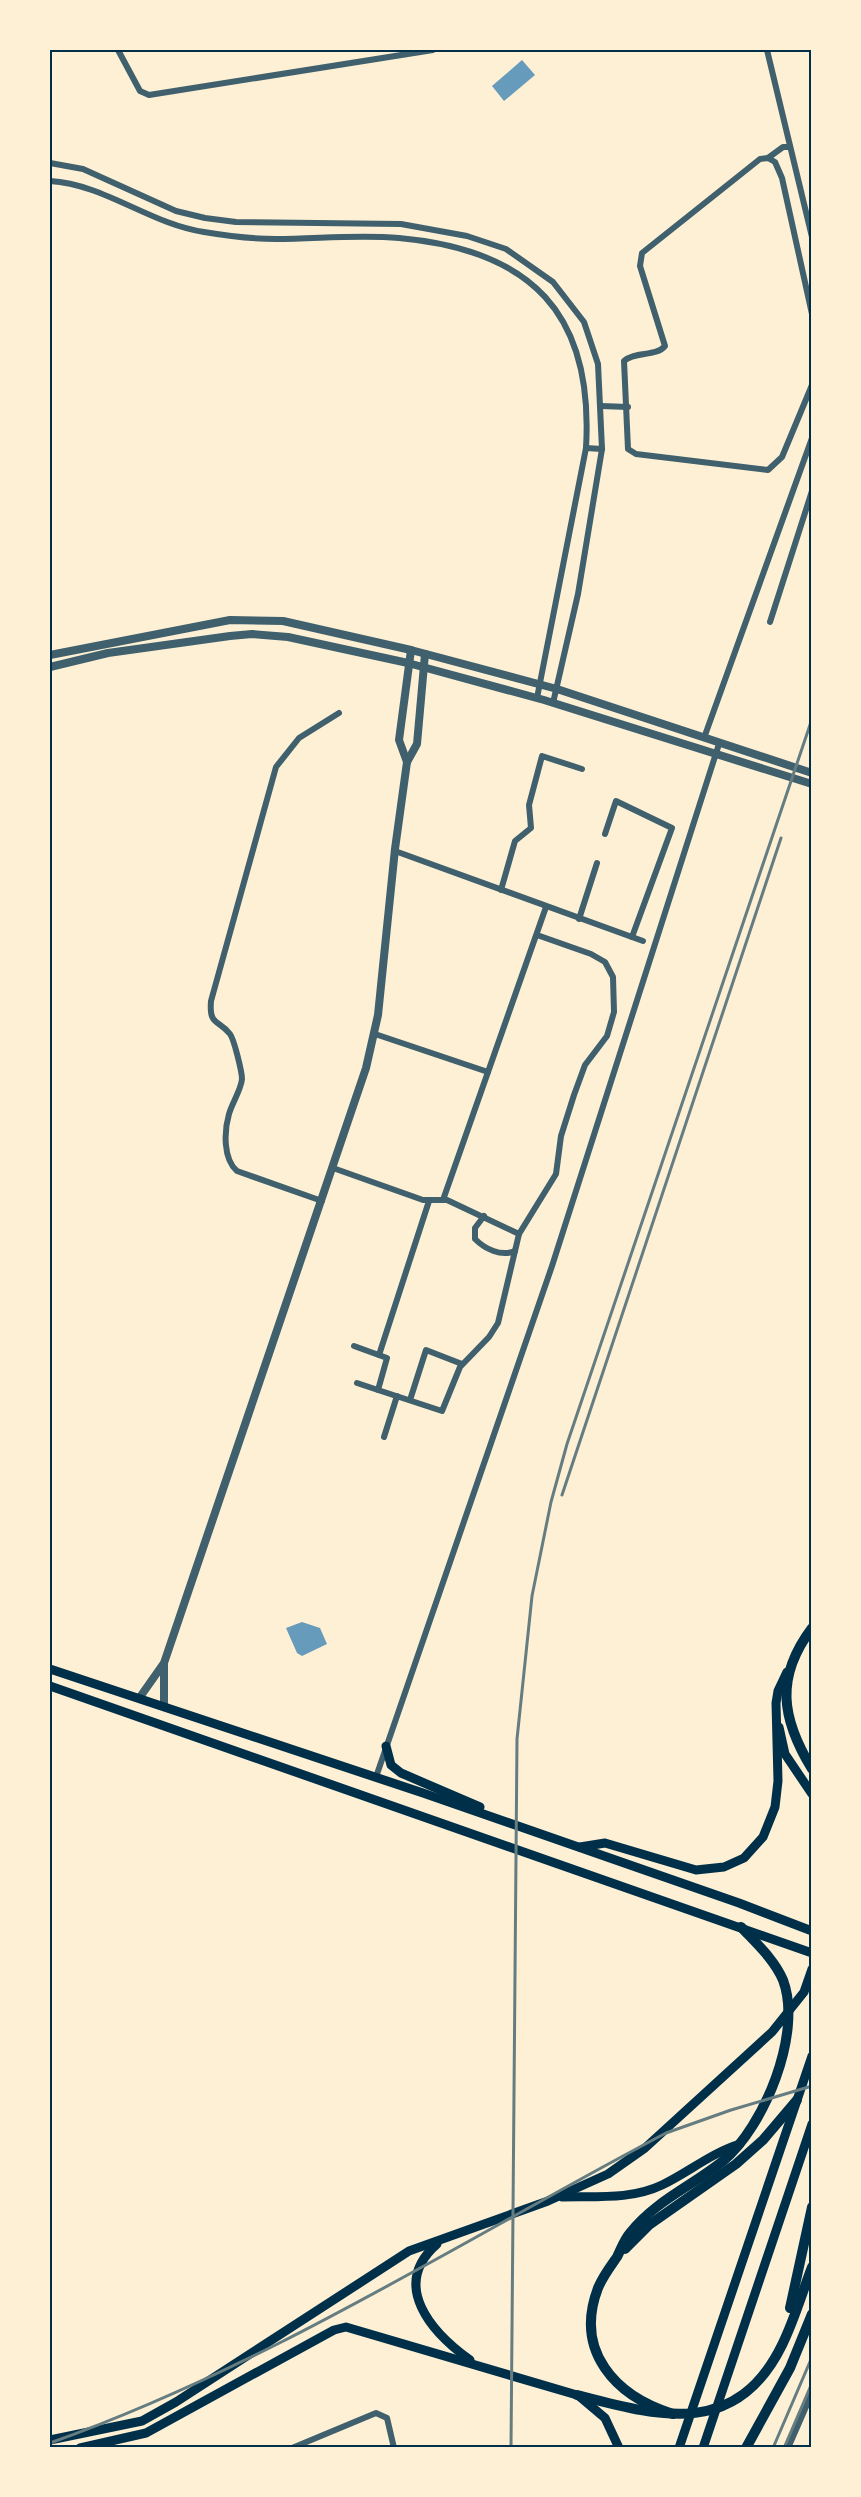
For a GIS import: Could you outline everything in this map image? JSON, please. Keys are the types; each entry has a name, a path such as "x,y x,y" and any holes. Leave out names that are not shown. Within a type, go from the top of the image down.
{"highway":[{"path":"812,1628 787,1671 787,1702 791,1725 812,1769"},
{"path":"673,2414 645,2404 620,2388 599,2359 591,2322 598,2289 628,2235 654,2209 716,2166 740,2144 760,2114 788,2040 789,2013 782,1979 772,1962 741,1927"},
{"path":"616,2258 649,2224 736,2164 763,2140 797,2100"},
{"path":"783,2343 812,2207"},
{"path":"577,2395 645,2412 696,2415 707,2412 743,2392 768,2368 783,2343 812,2267"},
{"path":"746,2448 790,2368 812,2314"}],"main road":[{"path":"50,1669 164,1705 507,1822 812,1931"},
{"path":"578,1848 605,1843 696,1870 718,1869 740,1861 763,1837 775,1807 778,1781 776,1714 778,1690 787,1671"},
{"path":"50,1686 812,1953"},
{"path":"776,1714 785,1754 812,1794"},
{"path":"386,1746 392,1765 401,1773 493,1812 507,1822"},
{"path":"50,2440 142,2421 176,2402 409,2251 559,2197 608,2174 645,2148 772,2032 804,1992 812,1969"},
{"path":"680,2448 812,2056"},
{"path":"703,2448 812,2124"},
{"path":"559,2197 620,2196 641,2193 661,2186 721,2150 740,2144"},
{"path":"443,2238 424,2256 418,2266 414,2281 416,2293 436,2330 477,2365"},
{"path":"80,2448 146,2433 334,2330 346,2327 577,2395 605,2418 619,2448"}],"street":[{"path":"118,50 140,91 149,95 433,50"},
{"path":"767,50 812,237"},
{"path":"790,147 783,147 768,158 760,159 642,254 640,266 665,346 661,351 629,357 624,361 628,407 627,444 631,452 768,470 782,458 812,385"},
{"path":"768,158 775,162 782,178 812,314"},
{"path":"50,163 83,169 176,211 205,218 236,222 401,224 458,234 506,249 534,266 553,282 584,322 598,364 602,449 578,594 553,703"},
{"path":"50,181 77,185 171,225 201,232 272,239 399,238 437,243 479,254 508,267 524,278 562,317 575,344 588,409 586,448 537,698"},
{"path":"399,238 401,224"},
{"path":"524,278 534,266"},
{"path":"601,406 628,407"},
{"path":"704,738 812,438"},
{"path":"586,448 602,449"},
{"path":"770,622 812,491"},
{"path":"50,655 200,624 260,619 283,621 411,650 540,684 773,762 812,772"},
{"path":"50,667 108,653 252,634 288,637 408,663 537,698 812,784"},
{"path":"407,762 399,740 411,650"},
{"path":"140,1697 164,1662 358,1094 375,1034 395,851 407,762 417,744 425,654"},
{"path":"322,1201 237,1171 231,1166 227,1157 228,1116 242,1080 232,1039 228,1032 214,1023 210,1014 211,1001 276,767 299,738 339,713"},
{"path":"376,1777 552,1266 719,744"},
{"path":"501,890 515,841 531,828 529,806 542,756 582,769"},
{"path":"605,834 616,801 672,828 632,937"},
{"path":"395,851 643,941"},
{"path":"579,919 597,863"},
{"path":"443,1200 546,907"},
{"path":"357,1383 442,1411 462,1364 489,1337 498,1323 519,1234 556,1174 561,1136 577,1085 585,1065 607,1036 614,1012 613,977 605,962 591,954 537,935"},
{"path":"375,1034 488,1072"},
{"path":"333,1168 429,1201 443,1200 484,1216 519,1234"},
{"path":"379,1355 429,1201"},
{"path":"484,1216 475,1228 475,1239 499,1253 515,1251"},
{"path":"354,1346 387,1358 378,1390"},
{"path":"410,1400 426,1350 462,1364"},
{"path":"384,1437 397,1396"},
{"path":"164,1662 164,1705"},
{"path":"788,2448 812,2393"},
{"path":"295,2447 376,2413 387,2418 394,2448"}],"water":[{"path":"522,60 535,75 504,101 492,86"},
{"path":"302,1622 320,1628 327,1644 302,1656 297,1653 286,1628"}],"railway":[{"path":"511,2448 517,1739 532,1596 551,1502 567,1444 812,719"},
{"path":"562,1495 781,838"},
{"path":"50,2443 130,2412 287,2339 666,2133 731,2110 812,2086"},
{"path":"773,2448 812,2357"},
{"path":"784,2448 812,2383"}]}
